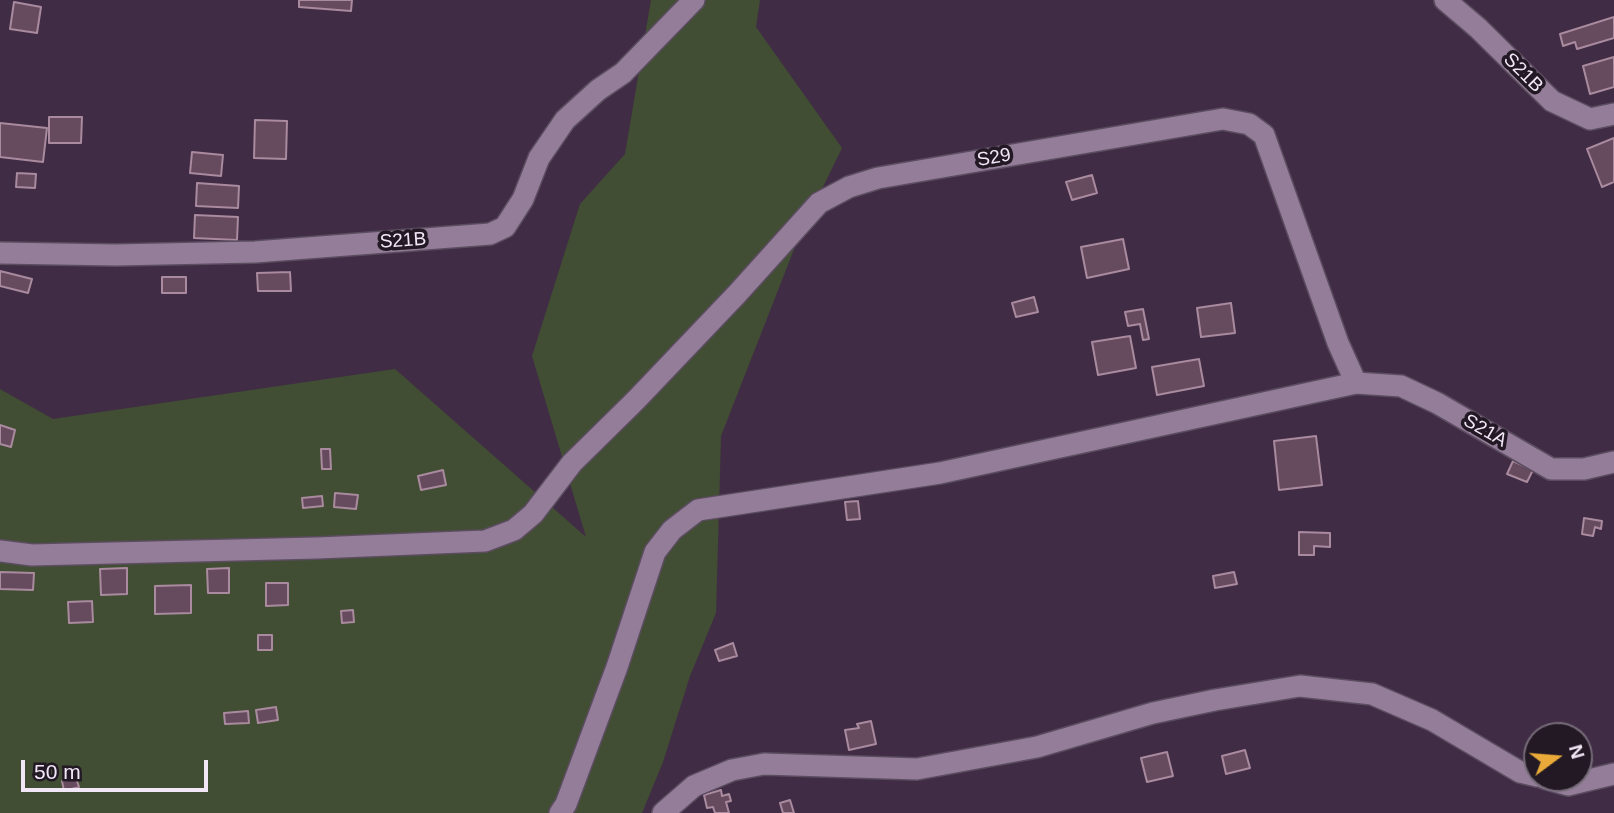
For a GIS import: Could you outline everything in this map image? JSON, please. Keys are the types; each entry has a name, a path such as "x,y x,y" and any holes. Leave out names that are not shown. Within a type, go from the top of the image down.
{"street":[{"name":"S21B","path":"0,253 116,255 255,252 490,234 505,227 523,199 538,158 565,120 598,90 623,73 694,0"},
{"name":"S21B","path":"1446,0 1552,101 1590,119 1614,114"},
{"name":"S29","path":"0,551 32,555 140,553 485,541 514,530 533,514 572,463 737,294 819,203 849,187 878,178 1223,118 1249,124 1265,135 1338,342 1356,383"},
{"name":"S21A","path":"560,813 566,804 617,667 655,552 672,530 698,510 940,473 1356,383 1401,386 1437,403 1551,469 1584,469 1614,462"},
{"path":"663,813 694,786 732,770 764,764 917,769 1037,747 1153,713 1300,687 1372,694 1432,720 1523,773"},
{"path":"1593,779 1614,774"}],"green space":[{"path":"651,0 760,0 756,27 842,148 800,234 721,436 716,613 690,676 663,762 642,813 0,813 0,389 53,419 395,369 586,537 532,356 580,204 625,154"}],"building":[{"path":"299,0 352,0 351,11 299,7"},
{"path":"14,2 41,7 37,33 10,29"},
{"path":"1614,17 1614,38 1577,49 1575,42 1563,46 1560,34"},
{"path":"1614,57 1614,87 1590,94 1583,66"},
{"path":"49,117 82,117 81,143 49,143"},
{"path":"255,120 287,121 286,159 254,158"},
{"path":"0,123 47,128 43,162 0,157"},
{"path":"1614,138 1614,182 1602,187 1587,149"},
{"path":"192,152 223,155 221,176 190,173"},
{"path":"17,173 36,174 35,188 16,187"},
{"path":"1092,175 1097,193 1072,200 1066,182"},
{"path":"197,183 239,186 238,208 196,206"},
{"path":"195,215 238,217 237,240 194,238"},
{"path":"1123,239 1129,269 1087,278 1081,247"},
{"path":"0,271 32,279 28,293 0,286"},
{"path":"290,272 291,291 258,291 257,273"},
{"path":"162,277 186,277 186,293 162,293"},
{"path":"1034,297 1038,312 1016,317 1012,303"},
{"path":"1231,303 1235,333 1201,337 1197,308"},
{"path":"1143,309 1149,339 1143,340 1140,324 1128,326 1125,312"},
{"path":"1130,336 1136,368 1098,375 1092,342"},
{"path":"1199,359 1204,386 1157,395 1152,367"},
{"path":"0,425 15,430 11,447 0,444"},
{"path":"1316,436 1322,485 1279,490 1274,441"},
{"path":"321,449 330,449 331,469 322,469"},
{"path":"1513,461 1533,470 1527,482 1507,474"},
{"path":"443,470 446,485 421,490 418,476"},
{"path":"335,493 358,495 356,509 334,507"},
{"path":"322,496 323,506 303,508 302,498"},
{"path":"858,501 860,519 847,520 845,502"},
{"path":"1584,518 1602,521 1601,529 1595,527 1593,536 1582,534"},
{"path":"1299,532 1330,533 1330,547 1314,546 1314,555 1299,555"},
{"path":"127,568 127,594 101,595 100,569"},
{"path":"229,568 229,593 208,593 207,569"},
{"path":"0,572 34,573 33,590 0,589"},
{"path":"1234,572 1237,584 1215,588 1213,576"},
{"path":"266,583 288,583 288,605 266,606"},
{"path":"191,585 191,613 155,614 155,586"},
{"path":"92,601 93,622 69,623 68,602"},
{"path":"353,610 354,622 342,623 341,611"},
{"path":"258,635 272,635 272,650 258,650"},
{"path":"733,643 737,656 719,661 715,650"},
{"path":"276,707 278,720 258,723 256,710"},
{"path":"248,711 249,723 225,724 224,713"},
{"path":"871,721 876,744 849,750 845,730 859,728 857,724"},
{"path":"1245,750 1250,768 1226,774 1222,756"},
{"path":"1167,752 1173,776 1147,782 1141,758"},
{"path":"76,778 79,787 64,791 62,781"},
{"path":"721,790 722,796 729,794 731,801 726,802 729,813 715,813 713,807 707,808 704,795"},
{"path":"790,800 794,813 783,813 780,803"}]}
